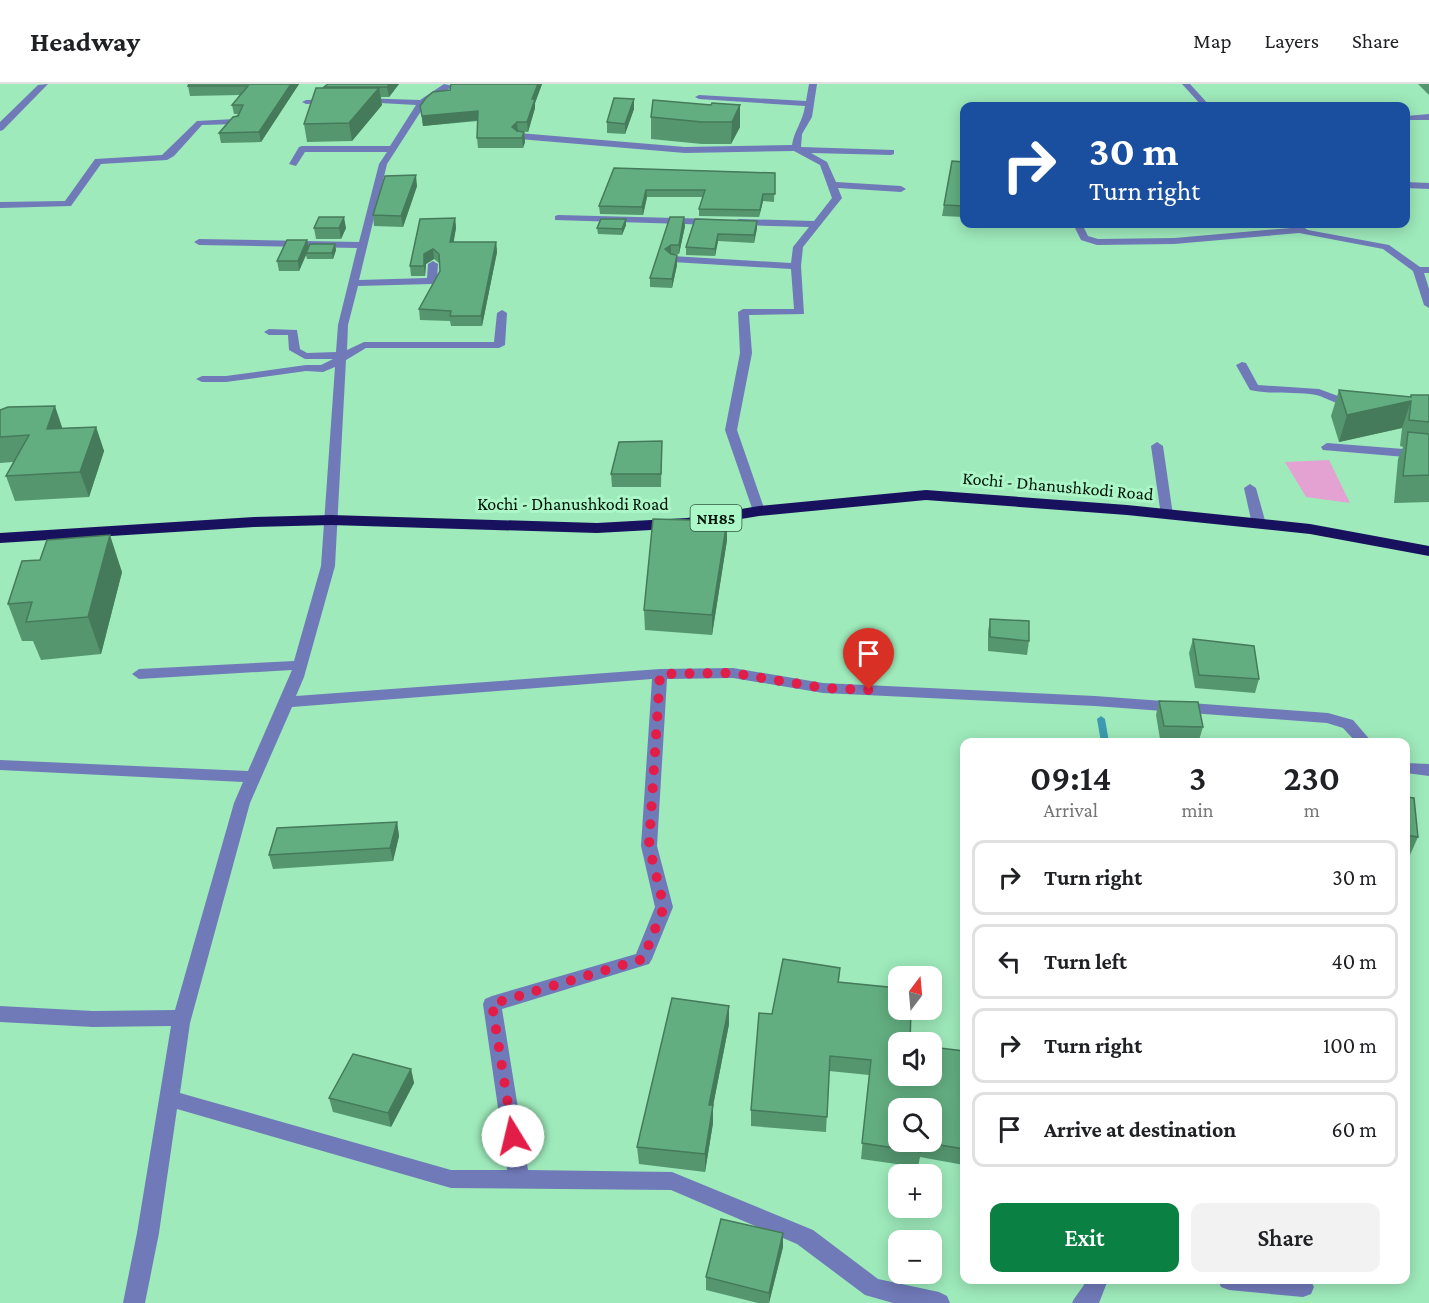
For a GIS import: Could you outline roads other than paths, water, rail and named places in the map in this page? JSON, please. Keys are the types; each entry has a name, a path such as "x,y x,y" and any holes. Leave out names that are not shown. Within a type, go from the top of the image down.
{"highway":[{"name":"Kochi - Dhanushkodi Road","path":"0,538 254,522 331,520 597,528 687,523 759,511 926,495 1310,529 1429,551"}],"street":[{"path":"0,128 10,113 26,103 30,94 44,84"},
{"path":"134,1303 148,1233 183,1018 242,803 297,677 328,566 343,325 383,164 422,102 449,86 448,84"},
{"path":"799,150 798,134 808,117 813,84"},
{"path":"1186,84 1202,102"},
{"path":"699,97 810,104"},
{"path":"352,100 422,102"},
{"path":"306,102 340,101"},
{"path":"1410,118 1429,117"},
{"path":"0,205 68,204 98,161 164,158 171,154 200,123 235,122"},
{"path":"519,136 686,150 823,149 891,152"},
{"path":"293,164 302,149 392,149"},
{"path":"759,511 731,430 746,353 743,312 800,312 796,266 798,247 837,198 824,164 799,150"},
{"path":"832,185 901,189"},
{"path":"1410,185 1429,186"},
{"path":"558,218 721,222"},
{"path":"732,222 817,224"},
{"path":"1080,228 1084,238 1097,242 1174,241 1288,228"},
{"path":"1301,228 1386,248 1423,270 1429,306"},
{"path":"199,242 363,245"},
{"path":"672,259 796,266"},
{"path":"353,283 432,281 433,264"},
{"path":"502,313 499,345 505,356"},
{"path":"269,332 293,332 295,350 305,356 340,357"},
{"path":"202,379 226,379 306,368 323,369 364,345 499,345"},
{"path":"1242,364 1254,388 1319,392 1344,402 1365,403"},
{"path":"1157,446 1167,515"},
{"path":"1327,447 1429,455"},
{"path":"1250,488 1259,524"},
{"path":"140,674 299,665"},
{"path":"286,702 660,674 733,673 823,688 1095,701 1328,718 1348,724 1360,738"},
{"path":"519,1180 492,1004 643,959 664,907 649,846 660,674"},
{"path":"0,765 253,777"},
{"path":"1410,768 1429,770"},
{"path":"0,1014 93,1019 183,1018"},
{"path":"170,1098 451,1179 672,1181 805,1237 873,1288 939,1303"},
{"path":"1083,1303 1091,1296 1096,1284"},
{"path":"1271,1284 1303,1287"}],"waterway":[{"path":"1101,719 1104,738"}]}
